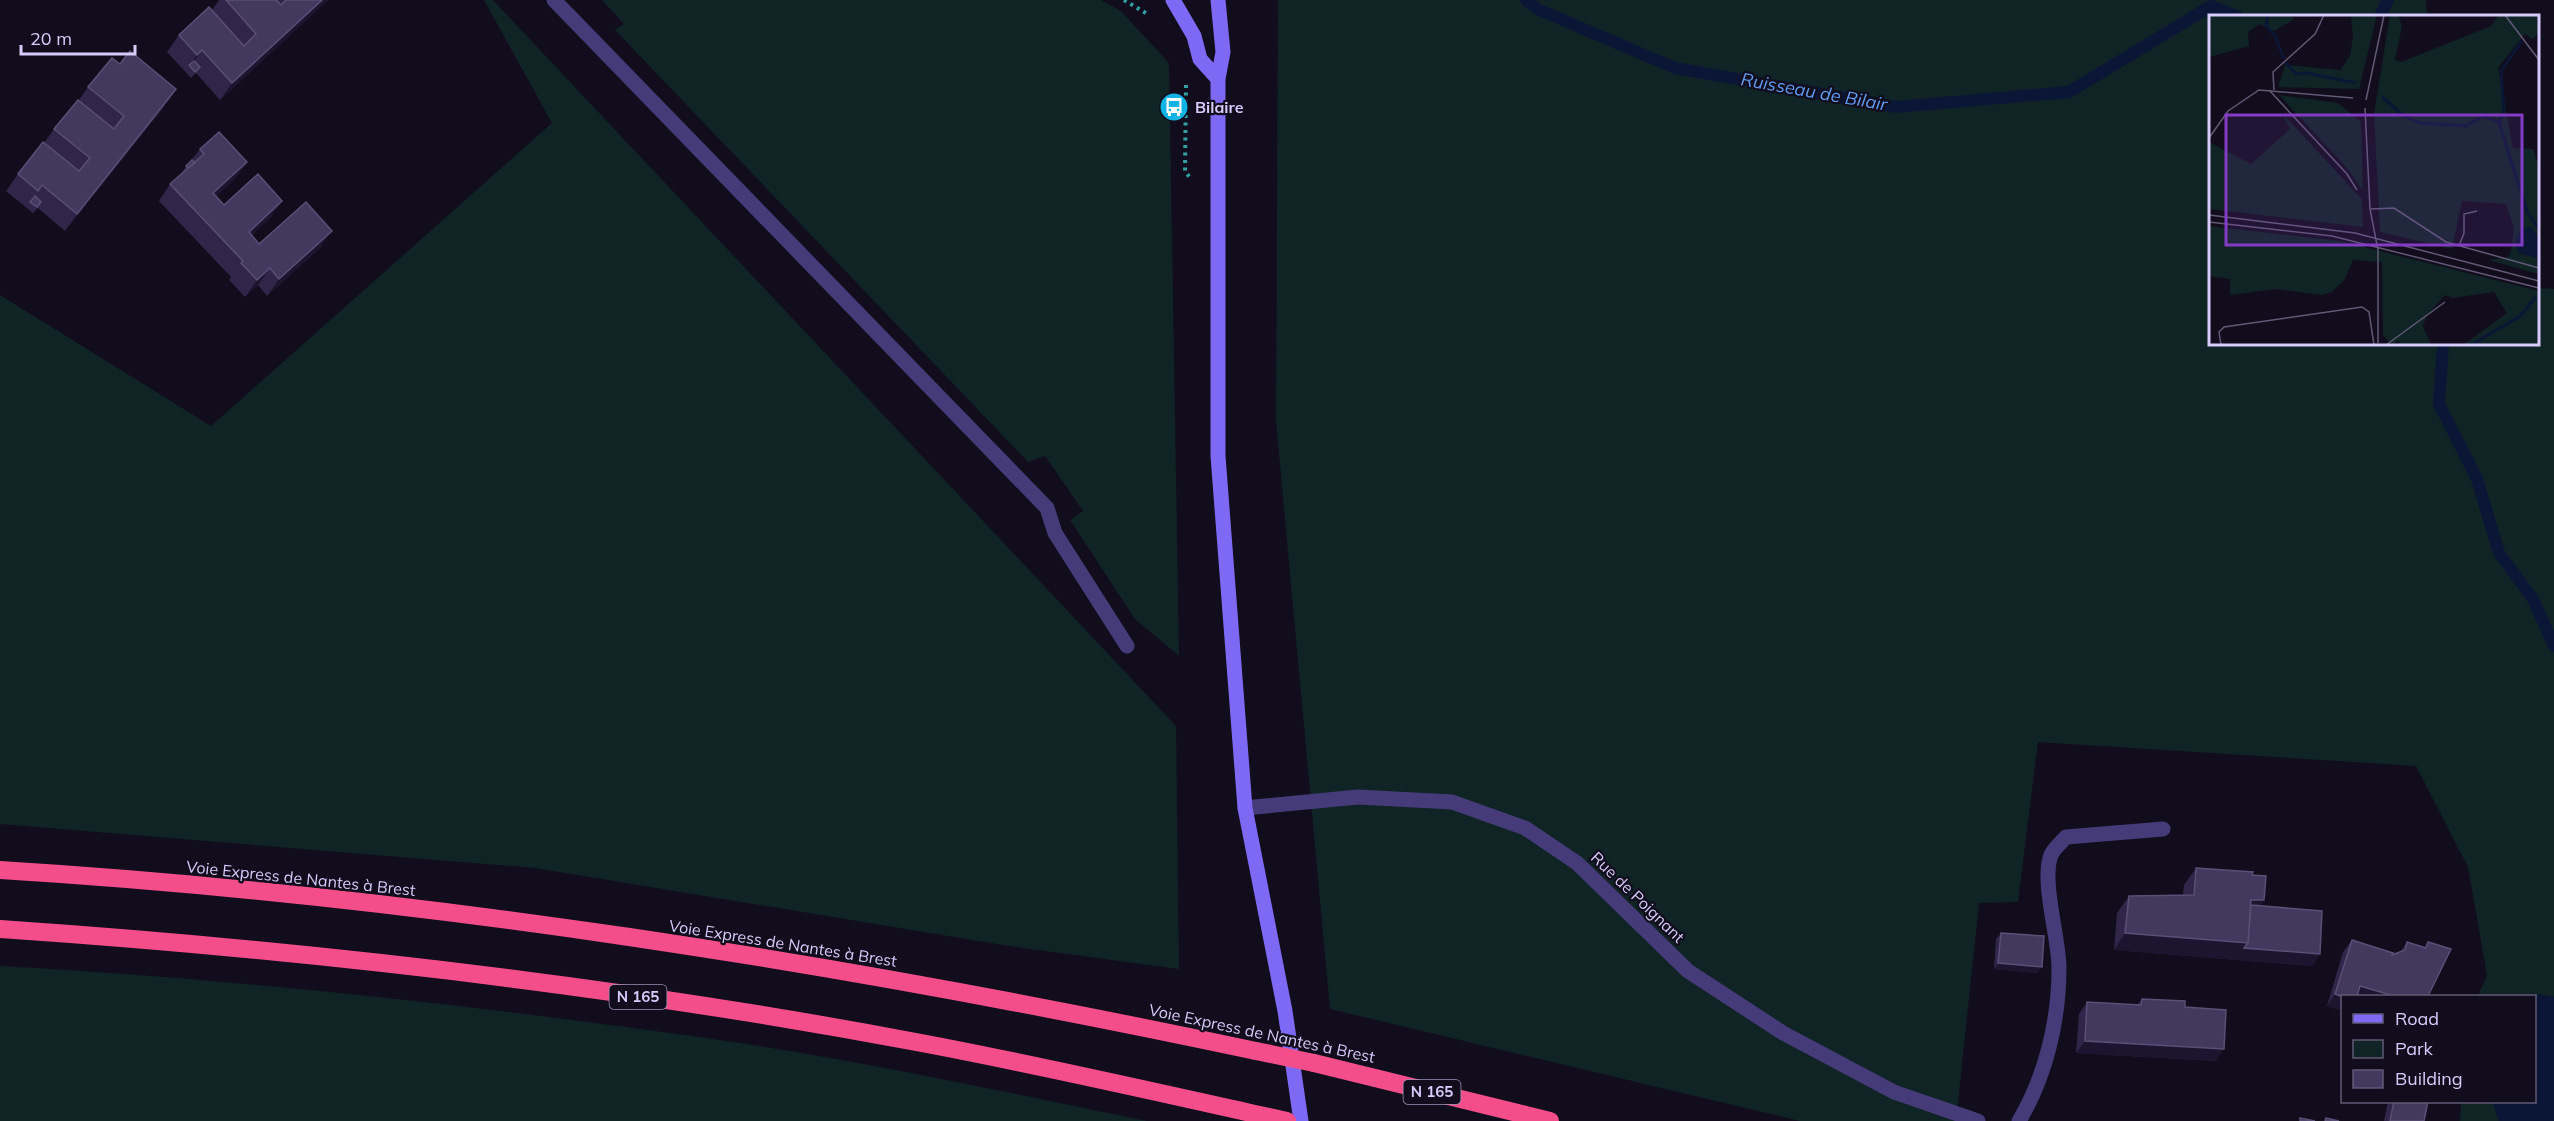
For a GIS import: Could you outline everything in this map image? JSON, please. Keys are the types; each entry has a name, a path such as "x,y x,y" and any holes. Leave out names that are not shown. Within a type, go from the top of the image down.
{"highway":[{"name":"Voie Express de Nantes à Brest","path":"0,870 244,891 483,917 957,991 1314,1063 1550,1121"},
{"name":"N 165","path":"0,928 256,949 611,992 915,1042 1287,1121"}],"street":[{"path":"554,0 1047,508 1055,533 1127,646"},
{"path":"1173,0 1194,36 1200,59 1218,79"},
{"path":"1218,0 1224,52 1218,79 1218,456 1245,807 1285,1011 1301,1121"},
{"name":"Rue de Poignant","path":"1245,807 1358,797 1452,802 1525,828 1577,862 1688,971 1784,1034 1894,1092 1978,1121"},
{"path":"2019,1121 2035,1095 2055,1020 2059,967 2049,882 2052,854 2066,837 2163,829"}],"path":[{"path":"1124,0 1145,11 1152,19"},
{"path":"1182,75 1186,86 1185,171"}],"green space":[{"path":"484,0 493,0 1176,726 1179,969 1009,946 535,868 0,824 0,295 211,426 552,123"},
{"path":"602,0 1101,0 1121,11 1169,63 1179,656 1135,619 1070,520 1083,511 1045,456 1028,462 615,30 624,24"},
{"path":"1278,0 2426,0 2427,15 2209,15 2209,345 2539,345 2539,288 2554,289 2554,997 2538,994 2536,998 2536,995 2478,995 2487,975 2468,867 2416,766 2038,742 2018,902 1979,903 1956,1121 1800,1121 1330,1009 1276,421"},
{"path":"0,966 177,978 354,994 618,1026 817,1056 1147,1121 0,1121"},
{"path":"2461,1103 2493,1103 2499,1121 2460,1121"}],"water":[{"path":"2538,994 2554,997 2554,1121 2499,1121 2493,1103 2536,1103 2536,997"}],"building":[{"path":"226,0 276,0 281,5 286,0 322,0 232,83 202,50 197,55 179,35 209,7 244,46 256,34"},
{"path":"130,51 176,89 77,214 42,185 38,191 18,174 43,142 79,171 90,158 54,129 78,100 114,129 124,116 88,87 112,58 120,64"},
{"path":"194,61 200,67 195,72 189,65"},
{"path":"219,132 247,162 213,193 224,205 258,174 282,201 249,232 259,244 306,202 332,231 279,279 270,268 257,280 241,263 243,261 170,184 204,154 200,149"},
{"path":"192,160 195,163 188,168 186,166"},
{"path":"35,196 41,202 37,207 30,202"},
{"path":"2196,868 2253,872 2252,875 2266,876 2264,900 2251,900 2248,943 2125,933 2129,896 2194,895"},
{"path":"2251,905 2322,911 2320,954 2244,948 2248,943"},
{"path":"2001,933 2044,936 2042,967 1998,963"},
{"path":"2352,940 2393,953 2392,955 2405,950 2407,942 2426,948 2428,942 2451,949 2428,995 2391,995 2360,986 2357,995 2341,996 2335,994"},
{"path":"2142,999 2185,1001 2185,1007 2226,1010 2224,1049 2085,1041 2087,1002 2141,1005"},
{"path":"2394,1103 2428,1103 2424,1121 2390,1121"}],"waterway":[{"name":"Ruisseau de Bilair","path":"1526,0 1537,9 1675,68 1896,107 2069,92 2211,6 2234,15"},
{"path":"2380,15 2388,0"},
{"name":"Ruisseau de Bilair","path":"2443,345 2439,404 2477,479 2499,553 2533,599 2554,646"}],"place":[{"name":"Bilaire","path":"1174,107"}]}
